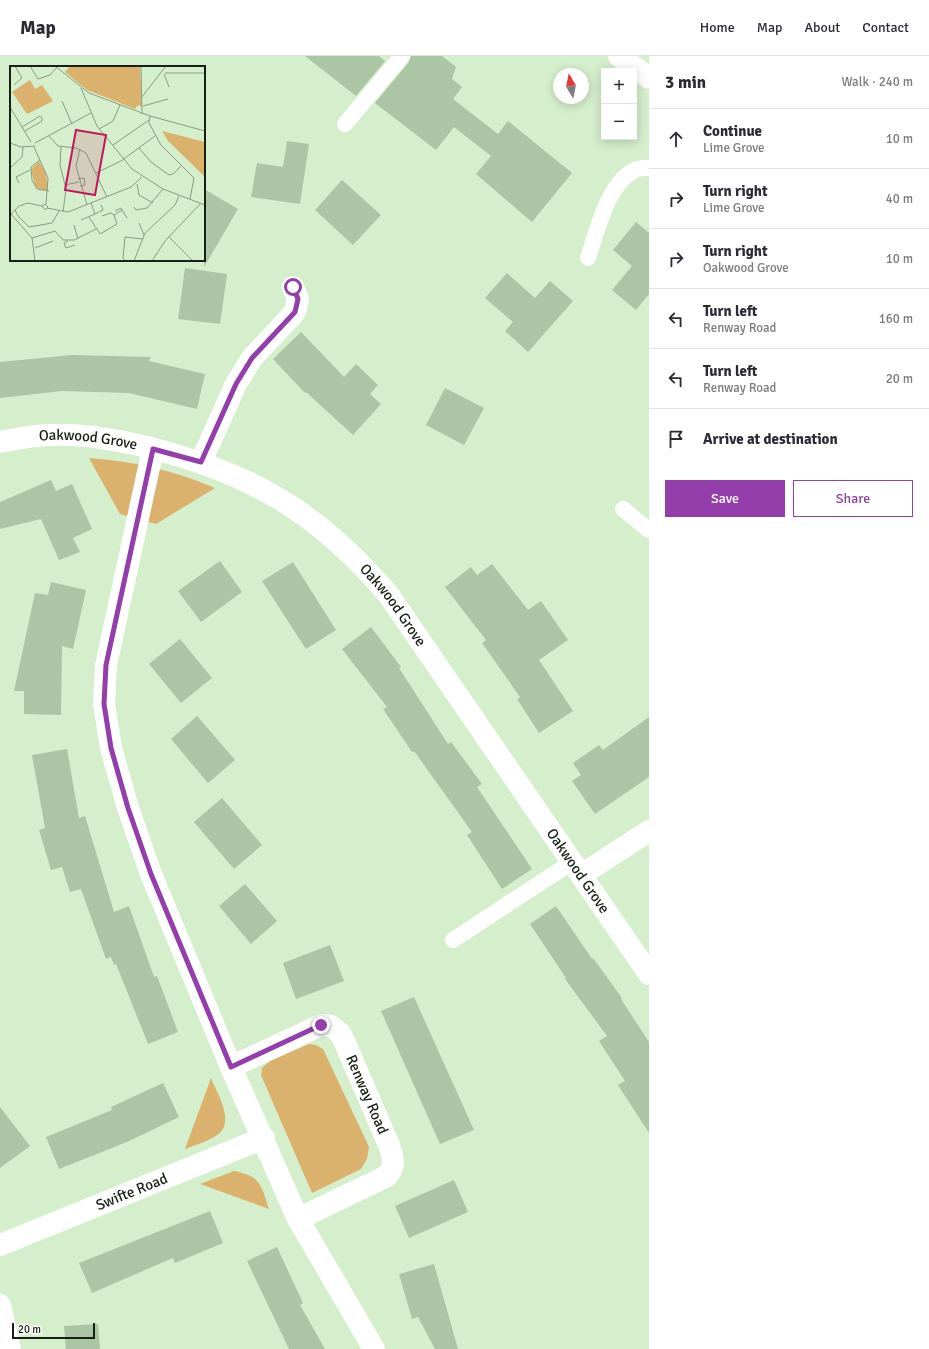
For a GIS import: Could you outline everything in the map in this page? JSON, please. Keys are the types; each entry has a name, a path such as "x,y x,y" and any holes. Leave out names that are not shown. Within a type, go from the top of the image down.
{"street":[{"path":"619,56 649,78"},
{"path":"201,462 236,384 248,365 295,312 298,299 293,287"},
{"name":"Oakwood Grove","path":"0,442 37,436 77,436 119,440 201,462 236,476 278,498 329,534 362,564 388,594 649,974"},
{"path":"153,449 106,665 104,704 111,748 128,808 151,874 231,1067 264,1138 298,1219 374,1349"},
{"path":"577,868 649,831"},
{"name":"Renway Road","path":"231,1067 321,1025 331,1026 341,1034 389,1145 394,1160 393,1169 387,1176 298,1219"},
{"name":"Swifte Road","path":"0,1246 264,1138"},
{"path":"0,1305 10,1349"}],"lane":[{"path":"345,124 402,56"},
{"path":"588,258 602,214 616,188 626,176 637,169 649,168"},
{"path":"622,509 649,530"},
{"path":"453,940 577,868"}],"shaded area":[{"path":"89,458 105,459 154,468 215,488 156,524 120,514"},
{"path":"309,1044 316,1045 323,1049 369,1147 367,1159 361,1169 312,1193 261,1075 262,1068 270,1061"},
{"path":"211,1078 224,1109 224,1125 221,1132 214,1137 185,1149"},
{"path":"234,1171 250,1176 259,1183 269,1209 200,1184"}],"building":[{"path":"305,56 379,56 385,61 356,96"},
{"path":"411,56 442,56 456,67 452,79 462,87 453,99 498,134 508,121 572,173 532,222 476,174 491,156 454,127 436,150 375,103 409,62"},
{"path":"287,141 309,144 300,204 251,197 257,163 283,167"},
{"path":"342,180 381,215 353,245 315,210"},
{"path":"205,190 238,209 204,267 205,261"},
{"path":"636,222 649,233 649,294 636,310 612,290 632,266 613,250"},
{"path":"185,268 227,274 220,324 178,319"},
{"path":"507,273 535,298 550,281 573,301 528,352 505,331 513,322 485,298"},
{"path":"301,332 344,377 356,364 378,385 370,394 381,404 353,435 306,392 305,393 273,359"},
{"path":"72,355 151,357 149,361 205,374 197,409 129,393 62,391 0,398 0,362"},
{"path":"445,388 484,408 464,445 426,425"},
{"path":"51,480 56,491 72,484 92,529 73,538 80,552 59,560 41,519 0,529 0,502"},
{"path":"220,561 242,592 201,622 178,591"},
{"path":"293,562 336,630 306,649 262,581"},
{"path":"492,564 528,610 541,601 568,640 539,660 573,711 539,733 517,699 520,697 482,643 486,640 445,587 471,567 477,575"},
{"path":"51,582 86,590 73,649 62,646 61,715 24,714 24,691 14,691 35,593 48,595"},
{"path":"371,627 401,667 399,668 448,744 451,742 482,784 477,787 532,869 502,889 467,835 472,832 414,751 412,752 383,709 387,707 342,649"},
{"path":"180,639 212,678 181,703 149,664"},
{"path":"197,716 235,760 208,783 171,739"},
{"path":"649,717 649,777 595,814 572,781 581,775 573,763 599,745 603,750"},
{"path":"67,749 79,818 85,816 114,912 129,906 154,977 157,976 178,1032 148,1044 116,964 114,965 111,957 106,959 81,889 70,892 62,867 51,870 39,830 45,828 32,755"},
{"path":"222,798 262,845 234,869 194,822"},
{"path":"245,884 277,921 251,944 219,906"},
{"path":"556,906 592,959 593,958 622,998 621,999 649,1042 649,1133 618,1085 625,1081 599,1041 607,1036 565,979 566,978 530,924"},
{"path":"330,945 344,981 296,999 283,963"},
{"path":"414,997 474,1130 440,1144 381,1011"},
{"path":"163,1083 179,1117 127,1142 59,1169 46,1137 112,1110 111,1107"},
{"path":"0,1107 30,1146 0,1168"},
{"path":"454,1180 468,1212 409,1238 395,1206"},
{"path":"210,1211 223,1243 175,1263 173,1258 92,1293 79,1263"},
{"path":"277,1247 303,1303 300,1305 325,1349 289,1349 247,1261"},
{"path":"434,1264 458,1349 435,1349 418,1317 412,1319 399,1274"},
{"path":"98,1324 100,1349 66,1349 64,1326"}],"route":[{"path":"293,287 298,299 295,312 288,322 252,358 236,384 201,462 153,449 106,665 104,704 111,748 128,808 151,874 231,1067 321,1025"}]}
